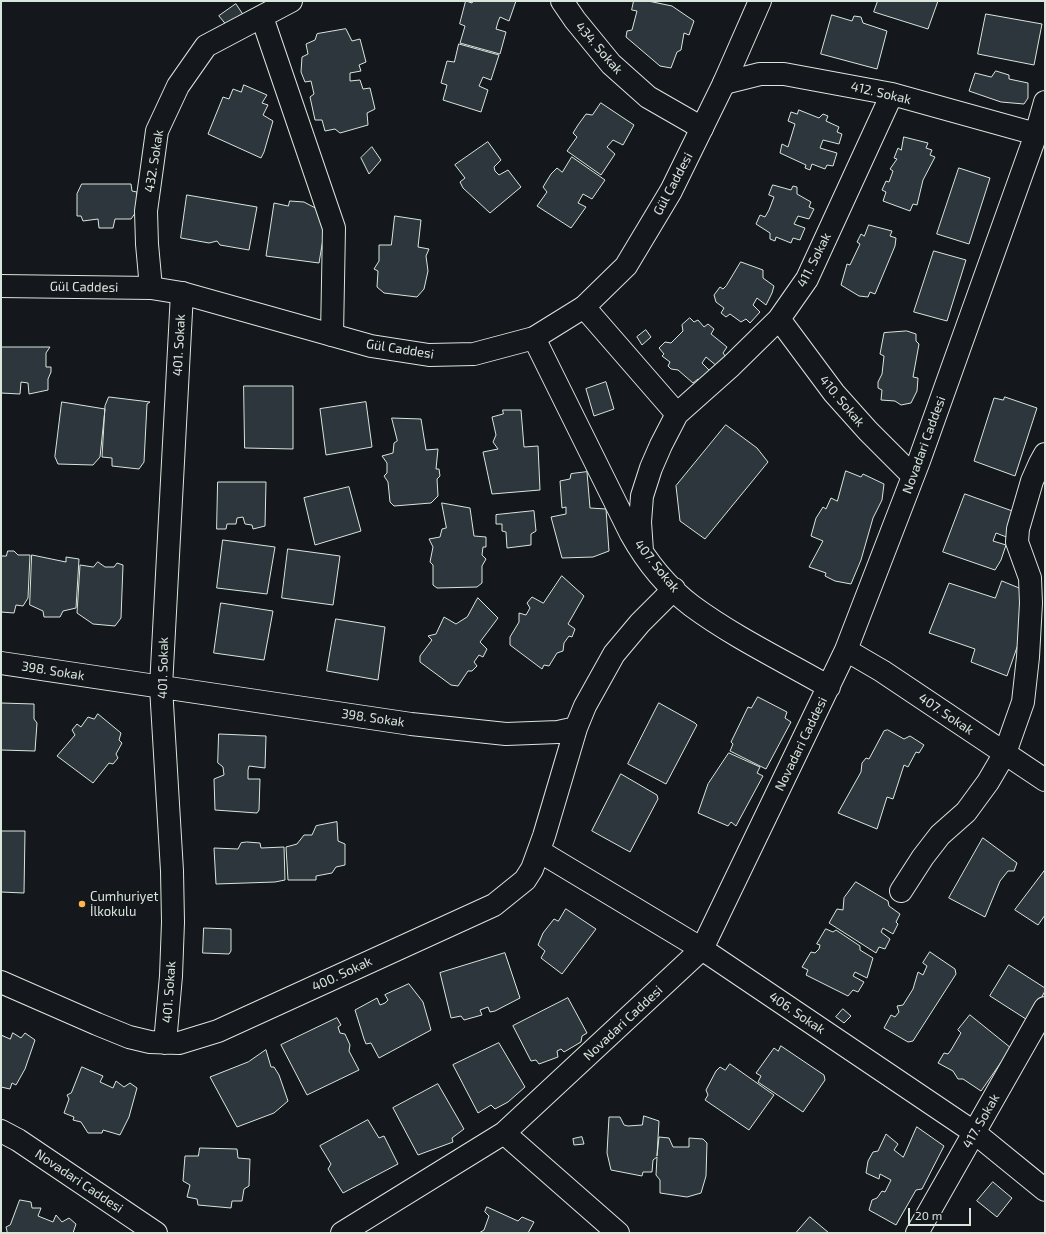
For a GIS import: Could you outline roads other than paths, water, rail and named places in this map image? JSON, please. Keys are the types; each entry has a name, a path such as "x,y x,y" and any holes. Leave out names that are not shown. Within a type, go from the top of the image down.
{"street":[{"name":"432. Sokak","path":"151,288 146,211 157,131 178,86 206,46 291,1"},
{"name":"434. Sokak","path":"562,1 575,20 611,64 648,97 702,128"},
{"name":"Gül Caddesi","path":"1,286 151,288 182,293 371,346 429,355 474,354 534,338 584,307 626,266 671,191 724,83 760,1"},
{"path":"262,17 334,228 332,335"},
{"name":"412. Sokak","path":"724,83 760,74 784,74 892,94 1036,134"},
{"name":"411. Sokak","path":"642,551 640,522 642,496 661,445 677,414 731,366 779,319 806,279 892,94"},
{"name":"Novadari Caddesi","path":"342,1233 504,1133 702,949 846,650 913,476 1036,134 1045,102"},
{"name":"401. Sokak","path":"165,1043 171,976 173,922 172,871 161,687 182,293"},
{"path":"584,307 677,414"},
{"name":"410. Sokak","path":"779,319 834,393 868,431 913,476"},
{"name":"407. Sokak","path":"534,338 631,534 662,577 691,605 708,617 829,687"},
{"path":"901,891 923,857 940,835 966,812 988,782 1005,753 1023,702 1028,657 1030,578 1017,542 1018,528 1032,481 1045,454"},
{"path":"576,728 585,706 614,654 640,623 674,589"},
{"name":"407. Sokak","path":"846,650 882,672 1045,780"},
{"name":"398. Sokak","path":"1,663 411,724 506,734 558,732 576,728"},
{"name":"400. Sokak","path":"1,982 97,1024 130,1037 150,1042 179,1043 218,1031 494,905 525,880 532,869 539,851 576,728"},
{"name":"406. Sokak","path":"539,851 702,949 975,1133 1045,1190"},
{"name":"417. Sokak","path":"917,1233 1045,1008"},
{"name":"Novadari Caddesi","path":"1,1131 18,1140 156,1233"},
{"path":"504,1133 618,1233"}],"place":[{"name":"Cumhuriyet İlkokulu","path":"82,904"}]}
